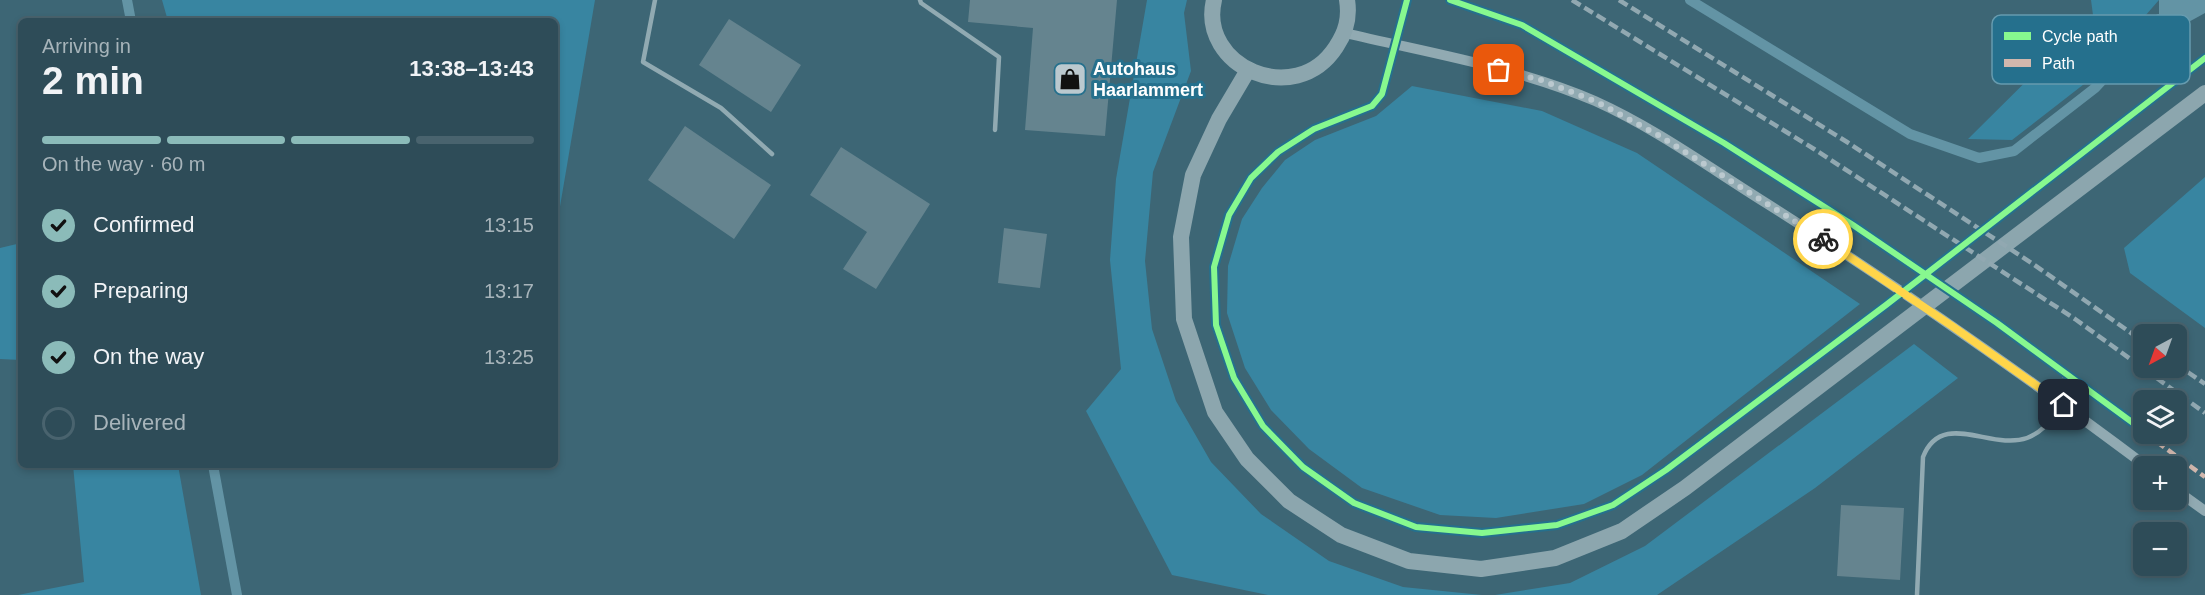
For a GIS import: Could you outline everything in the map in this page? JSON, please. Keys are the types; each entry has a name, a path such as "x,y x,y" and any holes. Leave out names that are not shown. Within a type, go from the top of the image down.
{"main road":[{"path":"1214,0 1214,25 1221,43 1235,61 1248,70 1274,78 1295,77 1311,72 1328,59 1345,33 1349,10 1347,0"},
{"path":"1248,70 1219,119 1193,175 1181,237 1184,318 1215,412 1247,459 1289,501 1341,535 1409,561 1481,569 1555,558 1622,531 1685,488 2205,93"}],"street":[{"path":"1345,33 1541,80 1597,102 1658,135 1850,256 2064,405 2133,456"},
{"path":"2187,498 2205,511"}],"lane":[{"path":"655,0 644,62 721,108 772,154"},
{"path":"920,0 921,3 999,57 995,130"},
{"path":"1917,595 1923,457 1927,446 1937,437 1950,432 2008,441 2025,439 2042,430 2064,405"}],"shaded area":[{"path":"162,0 595,0 558,218 558,18 167,18"},
{"path":"1147,0 1187,0 1184,13 1191,71 1153,172 1145,261 1152,329 1176,401 1211,462 1261,514 1329,561 1403,587 1482,595 1268,595 1172,575 1086,411 1121,369 1110,260 1116,179"},
{"path":"2091,0 2159,0 2146,15 2093,15"},
{"path":"2159,0 2205,0 2205,13 2190,21 2190,15 2159,15"},
{"path":"2023,84 2084,84 2012,140 1968,139"},
{"path":"1412,86 1542,111 1637,153 1860,304 1642,475 1584,504 1496,518 1440,515 1362,488 1309,449 1271,410 1245,368 1227,313 1228,266 1242,219 1262,188 1285,160 1315,140 1376,116"},
{"path":"2205,177 2205,328 2130,273 2124,248"},
{"path":"18,244 18,360 0,359 0,248"},
{"path":"1914,344 1958,378 1815,488 1657,595 1495,595 1570,583 1645,546"},
{"path":"73,468 179,468 201,595 18,595 84,582"}],"building":[{"name":"Autohaus Haarlammert","path":"970,0 1117,0 1105,136 1025,130 1033,28 968,22"},
{"path":"729,19 801,65 771,112 699,65"},
{"path":"685,126 771,185 734,239 648,180"},
{"path":"841,147 930,204 876,289 843,269 867,232 810,195"},
{"path":"1004,228 1047,234 1040,288 998,283"},
{"path":"1841,505 1904,508 1900,580 1837,576"}],"waterway":[{"path":"127,0 130,18"},
{"path":"1690,0 1910,134 1979,158 2014,151 2099,84"},
{"path":"214,468 237,595"}],"railway":[{"path":"1572,0 1814,149 2075,319 2205,413"},
{"path":"1619,0 1847,142 2033,264 2133,334"},
{"path":"2187,372 2205,384"}],"marked path":[{"path":"2064,405 2065,374"},
{"path":"2160,444 2205,477"}],"cycle path":[{"path":"1407,0 1382,94 1372,106 1314,129 1278,152 1251,178 1229,215 1214,267 1216,325 1234,378 1263,426 1303,467 1354,503 1416,527 1482,533 1557,525 1613,505 1666,470 1886,305 2171,84"},
{"path":"1450,0 1522,25 1724,143 1853,225 1997,323 2133,423"},
{"path":"2190,70 2205,58"}],"way so far":[{"path":"1499,70 1541,80 1597,102 1658,135 1823,239"}],"place":[{"name":"Autohaus Haarlammert","path":"1070,79"}],"route":[{"path":"1823,239 2064,405"}]}
